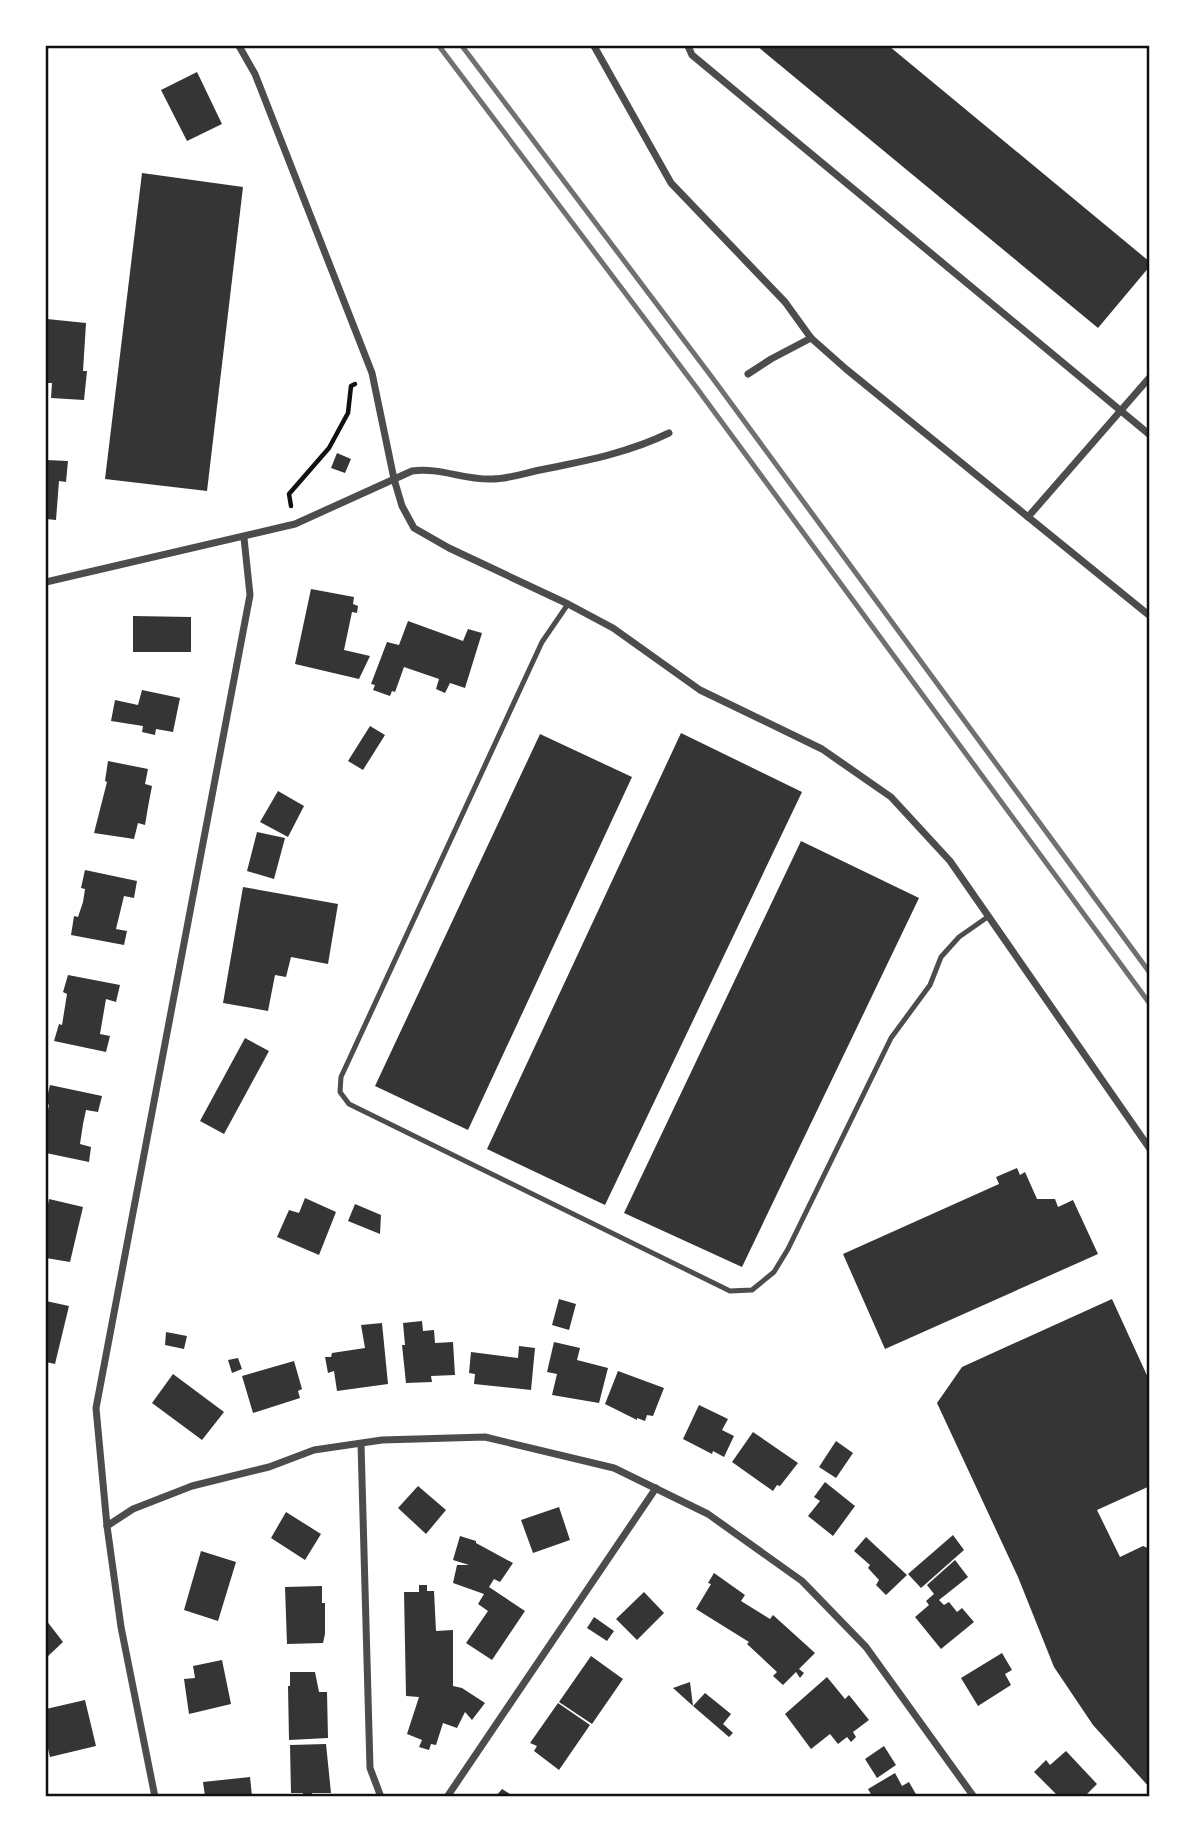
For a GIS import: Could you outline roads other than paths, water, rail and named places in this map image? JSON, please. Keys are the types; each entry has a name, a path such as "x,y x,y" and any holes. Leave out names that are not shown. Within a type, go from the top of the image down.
{"street":[{"path":"239,46 255,74 372,373 394,479 402,506 414,528 612,628 701,691 822,748 891,797 950,861 1150,1149"},
{"path":"594,46 671,183 785,302 811,338 1150,616"},
{"path":"688,46 692,55 1150,435"},
{"path":"748,374 811,338"},
{"path":"1028,517 1150,377"},
{"path":"46,582 295,524 412,471 429,469 467,478 494,479 615,455 669,433"},
{"path":"155,1797 125,1651 107,1526 96,1408 250,595 244,538"},
{"path":"107,1526 133,1509 192,1486 269,1467 314,1450 382,1440 485,1437 614,1468 708,1514 802,1581 866,1647 974,1797"},
{"path":"361,1444 370,1768 381,1797"},
{"path":"447,1797 656,1488"}],"lane":[{"path":"568,604 542,642 341,1077 340,1092 349,1104 730,1291 752,1290 774,1272 788,1249 891,1038 930,985 941,957 959,937 989,916"}],"railway":[{"path":"439,46 696,387 1150,1004"},
{"path":"462,46 711,376 1150,973"}]}
